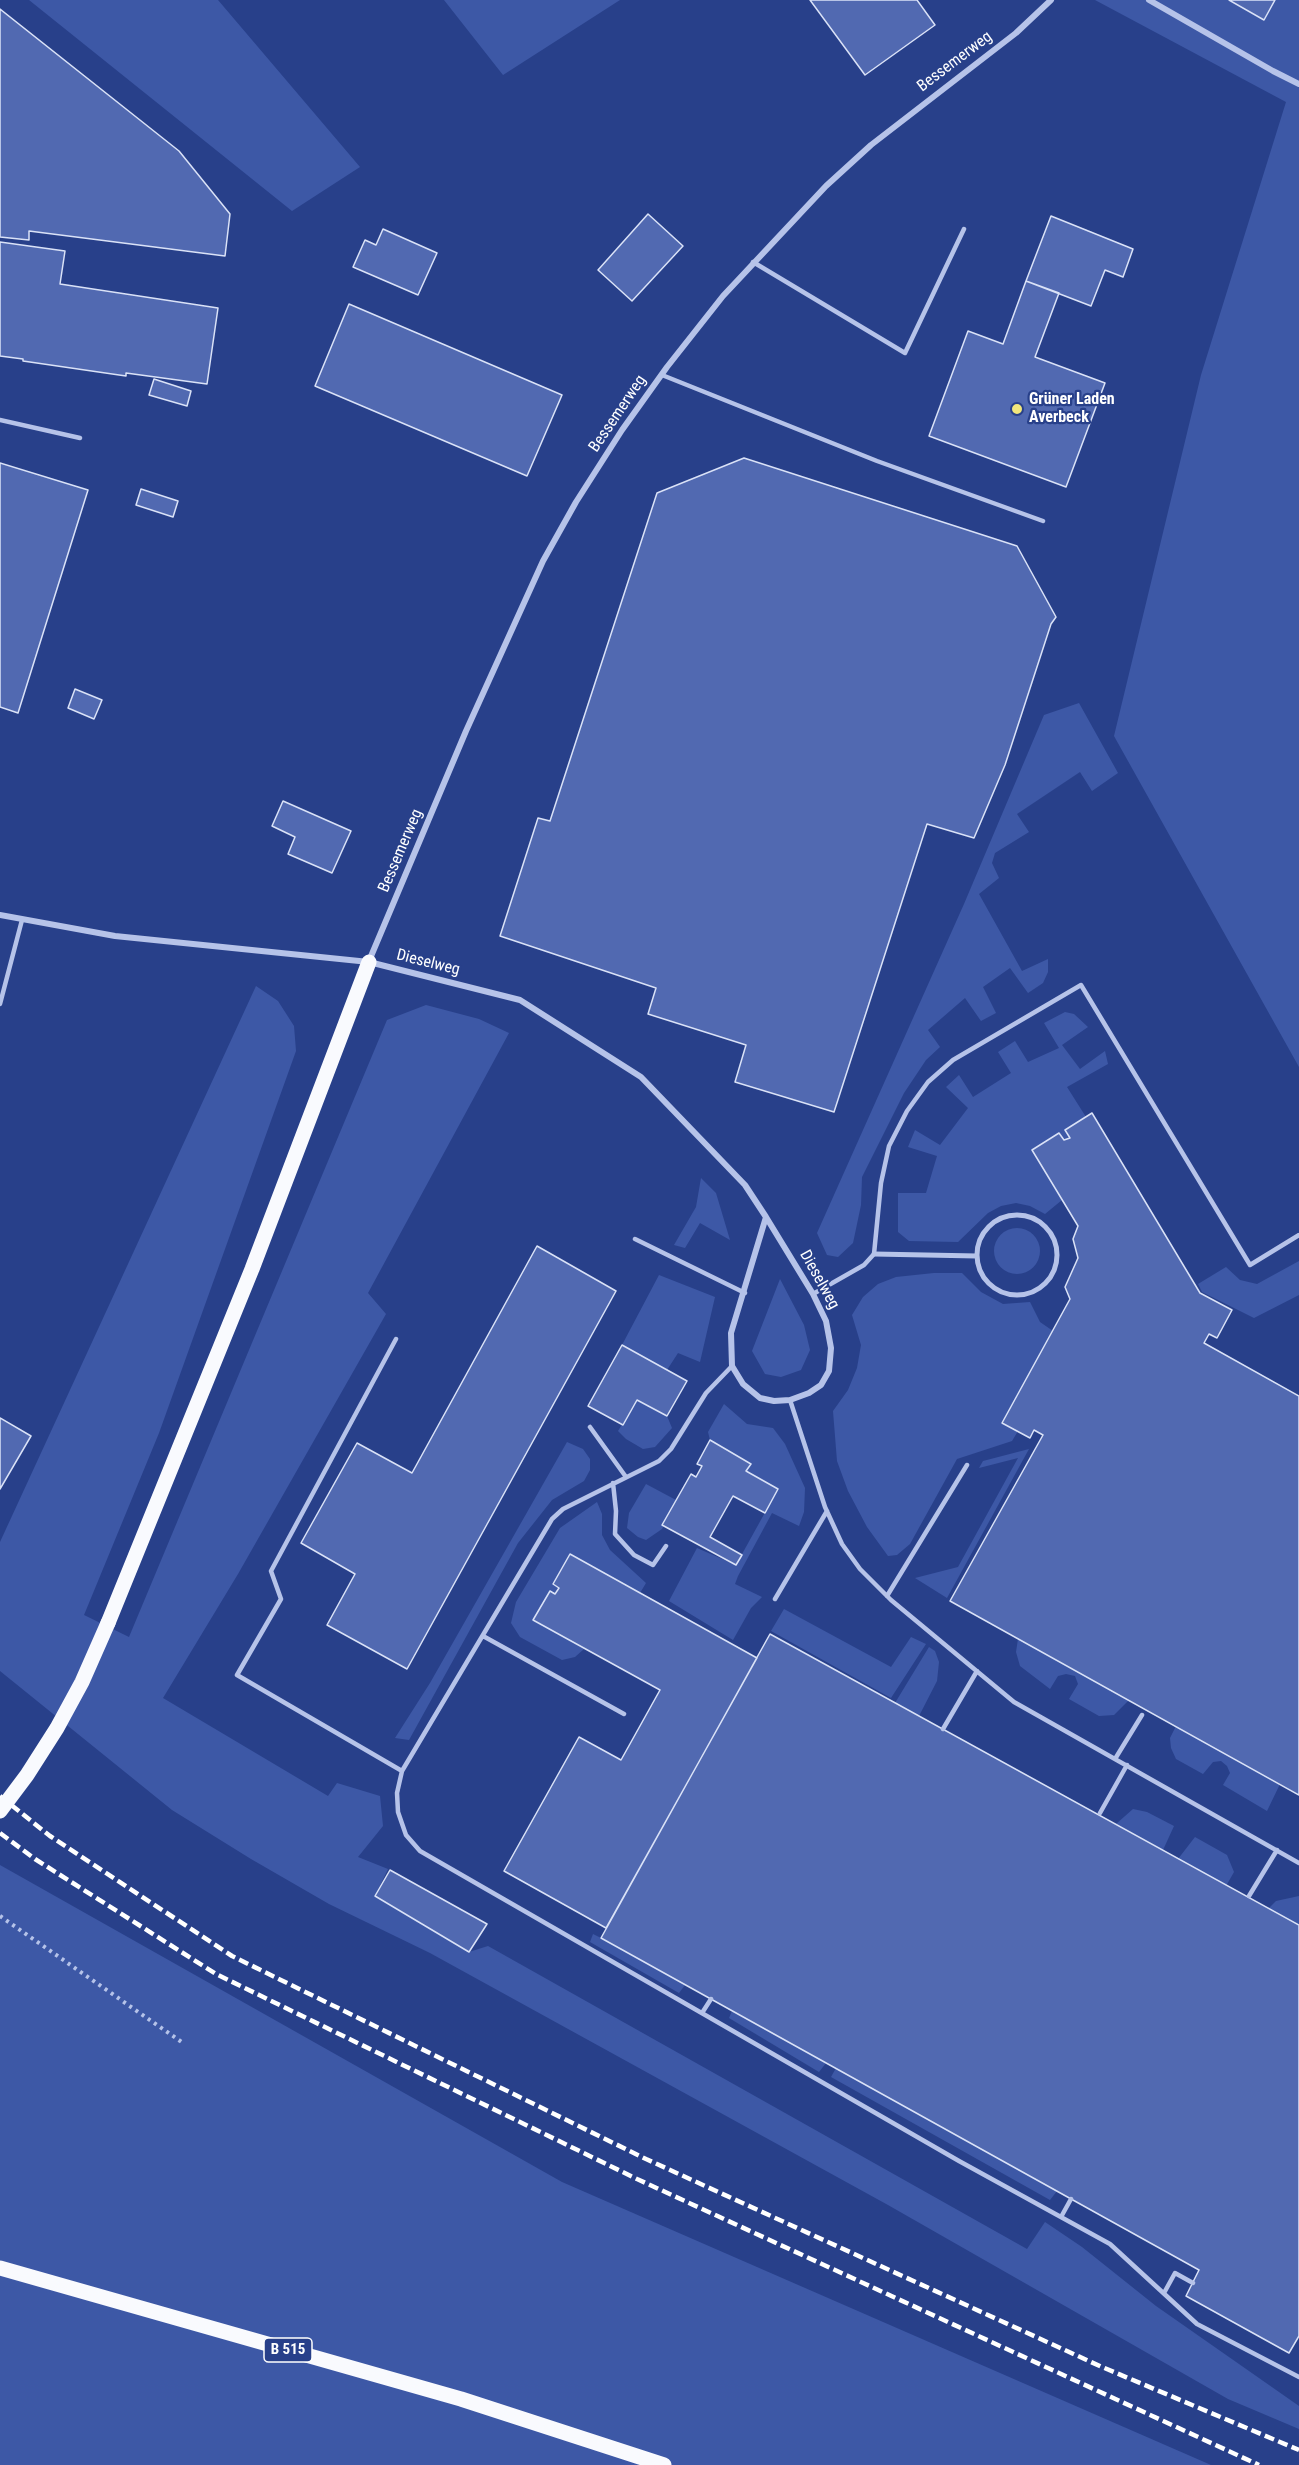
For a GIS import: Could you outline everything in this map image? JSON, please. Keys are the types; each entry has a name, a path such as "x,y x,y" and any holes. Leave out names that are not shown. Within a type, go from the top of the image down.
{"main road":[{"path":"0,1811 27,1775 57,1728 82,1682 108,1623 248,1280 369,962"},
{"name":"B 515","path":"0,2268 461,2398 664,2465"}],"street":[{"name":"Bessemerweg","path":"369,962 466,730 543,561 576,502 622,430 723,296 826,186 871,146 1016,33 1051,0"},
{"path":"1149,0 1299,84"},
{"name":"Dieselweg","path":"0,915 115,936 369,962 520,1000 641,1077 745,1185 813,1294 826,1321 831,1348 829,1371 821,1384 809,1393 790,1400 774,1401 760,1398 743,1384 732,1366"},
{"path":"1009,1216 1024,1216 1039,1222 1050,1232 1056,1247 1056,1262 1051,1277 1040,1289 1026,1295 1010,1294 995,1289 984,1278 977,1256 980,1240 988,1227 1009,1216"},
{"path":"732,1366 731,1334 766,1217"},
{"path":"874,1254 977,1256"}],"lane":[{"path":"753,262 905,353 964,229"},
{"path":"662,375 877,461 1043,521"},
{"path":"0,420 80,438"},
{"path":"0,1004 22,920"},
{"path":"813,1294 864,1265 874,1254 881,1183 889,1146 907,1111 928,1082 953,1060 1081,985 1250,1265 1299,1235"},
{"path":"635,1239 745,1293"},
{"path":"396,1339 271,1571 281,1599 237,1675 402,1771"},
{"path":"732,1366 706,1393 671,1449 659,1461 563,1509 552,1519 402,1771 397,1793 398,1812 406,1835 420,1851 1110,2244 1197,2324 1299,2377"},
{"path":"790,1400 827,1511 842,1544 860,1569 887,1596 1014,1702 1299,1863"},
{"path":"590,1427 626,1477"},
{"path":"887,1596 967,1464"},
{"path":"613,1483 616,1511 615,1534 634,1555 653,1566 666,1546"},
{"path":"775,1599 827,1511"},
{"path":"483,1636 624,1714"},
{"path":"943,1729 977,1671"},
{"path":"1115,1759 1142,1715"},
{"path":"1100,1813 1127,1766"},
{"path":"1249,1896 1277,1850"},
{"path":"702,2013 711,1999"},
{"path":"1061,2217 1071,2199"},
{"path":"1164,2293 1175,2273 1193,2283"}],"path":[{"path":"0,1916 183,2043"}],"shaded area":[{"path":"29,0 218,0 360,167 292,211"},
{"path":"444,0 620,0 503,75"},
{"path":"1095,0 1299,0 1299,1067 1114,736 1201,375 1286,102"},
{"path":"1079,703 1118,773 1092,791 1080,772 1017,814 1029,832 995,853 992,863 999,878 979,894 1022,971 1048,959 1048,972 1043,983 1028,993 1010,968 983,987 996,1013 981,1021 965,998 928,1030 940,1047 926,1060 904,1093 862,1177 861,1205 853,1243 838,1257 827,1255 817,1233 964,904 1044,715"},
{"path":"256,986 278,1001 294,1026 296,1051 159,1433 84,1615 129,1637 387,1020 426,1005 479,1019 509,1033 368,1293 386,1314 238,1574 163,1698 328,1796 337,1783 380,1796 383,1826 358,1857 388,1869 375,1896 469,1952 488,1946 1027,2249 1045,2222 1082,2247 1156,2306 1299,2406 1299,2429 1228,2399 888,2205 430,1953 329,1904 251,1859 172,1810 0,1671 0,1542"},
{"path":"1065,1012 1074,1014 1088,1027 1062,1045 1080,1069 1105,1051 1108,1064 1067,1087 1086,1117 1065,1130 1070,1138 1064,1140 1059,1133 1032,1150 1062,1200 1045,1214 1030,1206 1016,1203 1001,1206 988,1213 958,1242 909,1241 898,1232 898,1193 926,1193 937,1156 908,1147 915,1130 940,1145 968,1108 946,1087 959,1075 973,1097 1011,1073 998,1052 1015,1041 1028,1062 1059,1048 1044,1023"},
{"path":"701,1178 716,1193 730,1240 700,1223 685,1248 674,1245 696,1207"},
{"path":"1017,1228 1033,1235 1040,1251 1033,1267 1017,1274 1001,1267 994,1251 1001,1235"},
{"path":"1299,1261 1299,1295 1254,1318 1202,1292 1198,1284 1226,1267 1240,1280 1257,1284"},
{"path":"962,1273 981,1292 1003,1304 1030,1302 1040,1322 1053,1331 1002,1423 1018,1431 1012,1441 957,1459 910,1544 897,1555 888,1556 867,1527 848,1491 837,1461 833,1411 848,1390 857,1368 861,1345 852,1315 863,1297 878,1284 896,1277"},
{"path":"659,1275 715,1297 700,1362 678,1353 667,1370 622,1345"},
{"path":"780,1279 804,1325 810,1350 801,1370 781,1377 765,1374 752,1351"},
{"path":"637,1400 667,1416 672,1428 655,1447 643,1449 626,1439 618,1431"},
{"path":"724,1404 747,1424 773,1428 785,1444 805,1488 804,1512 799,1526 772,1513 738,1576 735,1584 762,1597 751,1608 733,1640 669,1601 697,1548 736,1565 778,1489 746,1471 751,1463 710,1440 708,1432"},
{"path":"567,1442 583,1449 590,1459 590,1470 584,1481 552,1500 518,1543 409,1740 395,1738 430,1683"},
{"path":"1029,1449 947,1598 915,1578 958,1567 1018,1458 979,1468 983,1461"},
{"path":"646,1484 676,1500 662,1529 646,1540 627,1528 629,1513"},
{"path":"597,1502 602,1514 602,1535 610,1550 646,1583 640,1593 553,1584 559,1588 555,1594 550,1592 533,1620 584,1649 575,1657 562,1660 520,1637 511,1623 516,1602 560,1528"},
{"path":"784,1609 891,1667 911,1637 926,1644 891,1698 771,1631"},
{"path":"1018,1639 1129,1700 1114,1715 1099,1716 1069,1699 1078,1684 1075,1676 1066,1674 1058,1676 1050,1689 1020,1666 1016,1652"},
{"path":"929,1647 935,1651 939,1662 937,1681 919,1716 895,1703"},
{"path":"1176,1726 1280,1784 1267,1811 1223,1785 1230,1773 1221,1761 1213,1762 1203,1774 1176,1759 1170,1738"},
{"path":"1133,1809 1147,1812 1174,1826 1163,1850 1116,1824"},
{"path":"1195,1837 1227,1855 1234,1872 1226,1886 1178,1859"},
{"path":"0,1865 562,2182 1211,2465 0,2465"},
{"path":"1299,1896 1299,1926 1268,1909 1276,1901"},
{"path":"593,1934 685,1985 679,1993 590,1942"},
{"path":"732,2011 826,2063 819,2072 729,2018"},
{"path":"836,2068 1057,2191 1050,2200 831,2077"}],"building":[{"path":"810,0 917,0 935,25 865,75"},
{"path":"1229,0 1275,0 1264,20"},
{"path":"0,9 179,151 230,214 225,256 29,231 29,240 0,237"},
{"path":"648,214 683,246 632,301 598,270"},
{"path":"1051,216 1133,249 1123,277 1105,270 1091,306 1026,281"},
{"path":"383,229 437,253 418,295 353,267 365,240 376,245"},
{"path":"0,242 65,251 60,284 218,308 207,384 126,373 126,376 0,356"},
{"name":"Grüner Laden Averbeck","path":"1026,281 1059,293 1035,357 1105,383 1066,487 929,436 968,331 1003,344"},
{"path":"349,304 562,395 527,476 315,386"},
{"path":"154,379 191,391 187,406 149,395"},
{"path":"744,458 1017,546 1056,617 1051,624 1005,765 974,838 927,824 834,1112 735,1082 746,1045 648,1014 656,988 500,936 538,818 550,821 657,493"},
{"path":"0,463 88,490 18,713 0,707"},
{"path":"141,489 178,501 173,517 136,505"},
{"path":"75,689 102,700 94,719 68,708"},
{"path":"283,801 351,831 332,873 288,854 295,837 272,826"},
{"path":"1092,1113 1200,1293 1232,1310 1217,1338 1209,1334 1204,1343 1299,1396 1299,1795 950,1601 1043,1435 1034,1430 1030,1438 1002,1423 1070,1299 1065,1287 1078,1258 1073,1239 1078,1226 1032,1150 1059,1133 1064,1140 1070,1138 1065,1130"},
{"path":"537,1246 616,1291 407,1669 327,1625 355,1574 301,1543 357,1443 412,1473"},
{"path":"622,1345 687,1381 667,1416 637,1400 623,1425 588,1406"},
{"path":"0,1418 31,1436 0,1489"},
{"path":"710,1440 751,1464 746,1471 778,1489 765,1513 733,1496 710,1537 742,1555 736,1565 662,1525 691,1474 696,1477 702,1466 697,1464"},
{"path":"570,1554 757,1658 606,1928 504,1871 579,1737 621,1760 660,1690 533,1620 550,1591 555,1594 559,1588 553,1584"},
{"path":"770,1634 1299,1925 1299,2336 1289,2353 1186,2296 1199,2270 601,1938"},
{"path":"390,1870 487,1924 469,1952 375,1896"}],"railway":[{"path":"0,1796 50,1836 232,1956 646,2159 1102,2367 1299,2450"},
{"path":"0,1833 35,1859 216,1974 637,2179 1259,2465"}],"place":[{"name":"Grüner Laden Averbeck","path":"1017,409"}]}
